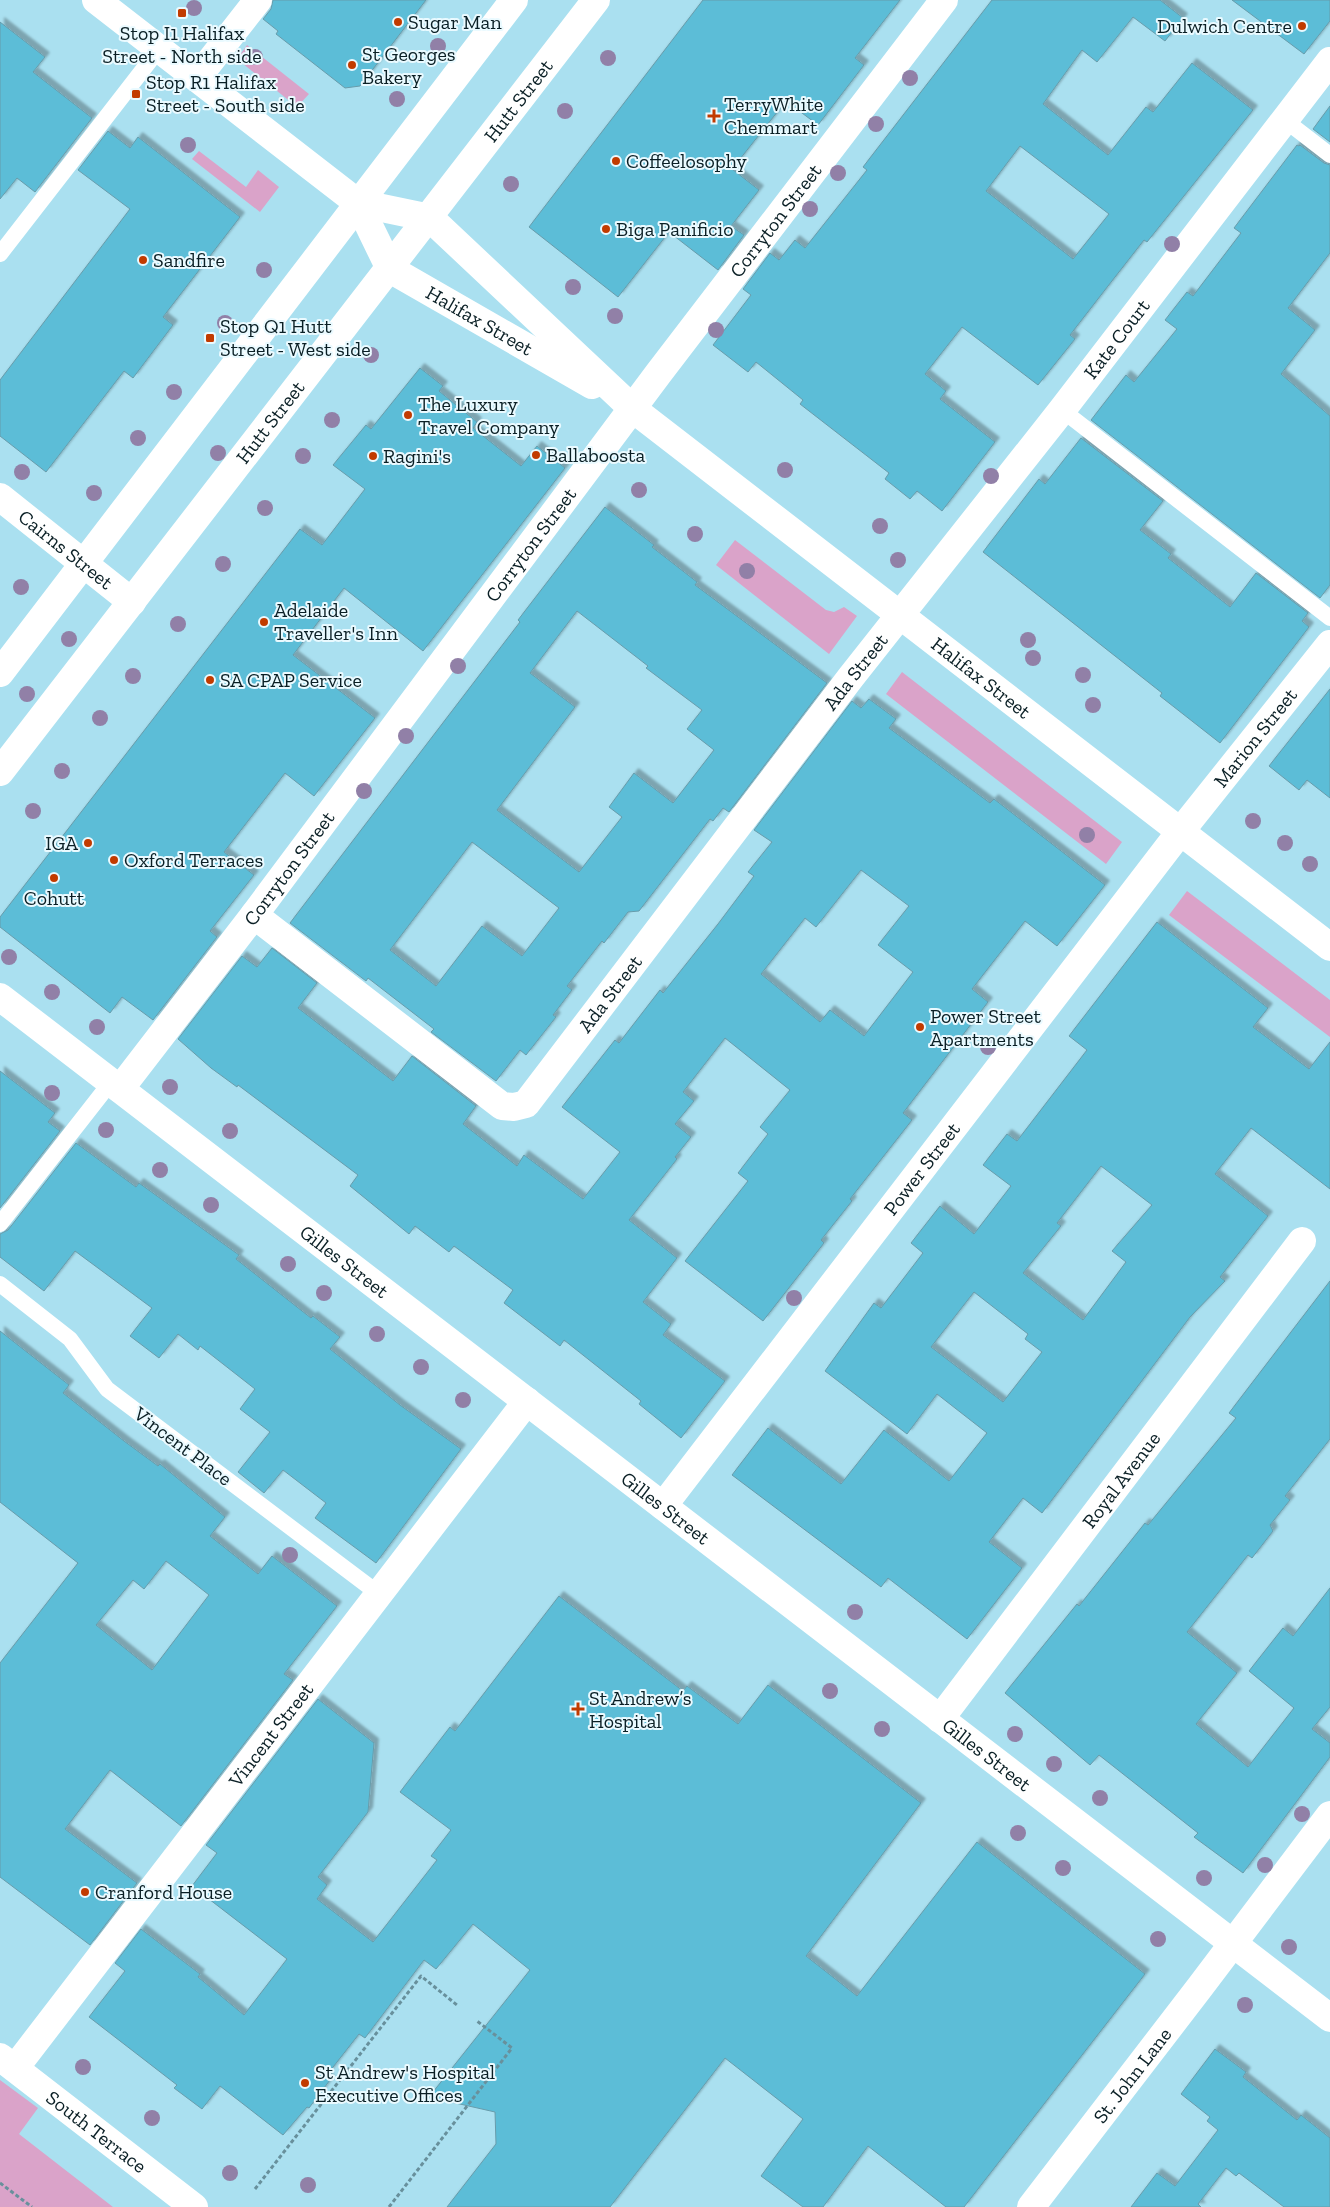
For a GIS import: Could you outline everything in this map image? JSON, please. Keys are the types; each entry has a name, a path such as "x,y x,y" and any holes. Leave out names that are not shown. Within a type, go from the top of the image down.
{"street":[{"path":"96,0 358,203 390,268"},
{"path":"198,78 258,0"},
{"path":"0,673 514,0"},
{"name":"Hutt Street","path":"0,772 430,218 596,0"},
{"name":"Corryton Street","path":"115,1085 254,915 633,408 944,0"},
{"name":"Kate Court","path":"899,615 1062,410 1286,121 1330,61"},
{"path":"358,203 430,218"},
{"name":"Halifax Street","path":"430,218 633,408 1330,948"},
{"name":"Halifax Street","path":"390,268 633,408"},
{"name":"Cairns Street","path":"0,496 132,602"},
{"name":"Ada Street","path":"254,915 502,1106 514,1107 526,1104 899,615"},
{"name":"Marion Street","path":"1180,832 1330,644"},
{"name":"Power Street","path":"663,1506 1180,832"},
{"name":"Gilles Street","path":"0,997 1330,2018"},
{"name":"Royal Avenue","path":"940,1719 1302,1241"},
{"name":"Vincent Street","path":"7,2063 379,1594 527,1401"},
{"name":"St. John Lane","path":"1031,2207 1330,1815"},
{"name":"South Terrace","path":"7,2063 194,2207"}],"lane":[{"path":"0,254 159,49"},
{"path":"1286,121 1330,155"},
{"path":"1062,410 1330,618"},
{"path":"0,1224 115,1085"},
{"name":"Vincent Place","path":"0,1284 70,1339 107,1389 379,1594"}],"path":[{"path":"255,2189 421,1976 457,2005"},
{"path":"389,2207 512,2048 477,2021"},
{"path":"0,2182 32,2207"}],"shaded area":[{"path":"247,45 309,94 297,107 237,59"},
{"path":"199,151 246,187 258,170 279,187 260,212 192,159"},
{"path":"735,540 826,610 834,612 844,607 857,616 829,654 716,565"},
{"path":"902,672 1122,842 1106,864 886,694"},
{"path":"1187,891 1330,1000 1330,1037 1169,915"},
{"path":"0,2080 38,2108 19,2134 113,2207 0,2207"}],"building":[{"path":"273,0 426,0 360,86 345,88 276,34 278,31 263,19 271,9"},
{"path":"703,0 900,0 855,58 864,65 818,125 786,101 732,169 759,190 731,226 744,235 718,270 669,232 618,297 529,227"},
{"path":"992,0 1160,0 1183,18 1165,41 1133,17 1097,62 1082,50 1043,104 1108,155 1146,107 1153,112 1192,63 1253,110 1147,242 1144,240 1108,286 1070,335 1075,339 1038,385 962,327 925,374 946,391 940,399 995,442 942,511 917,491 910,499 885,479 889,473 800,404 803,400 756,362 748,372 713,345 751,295 743,289 770,253 779,260 795,240 805,248 867,170 863,167","holes":["1020,146 1109,214 1073,259 986,191"]},
{"name":"Dulwich Centre","path":"1232,0 1330,0 1330,21 1304,54"},
{"path":"0,22 45,57 33,72 92,118 35,192 17,178 0,199"},
{"path":"1330,106 1330,142 1313,129"},
{"path":"108,131 130,148 138,137 240,217 163,317 173,325 133,378 124,371 46,472 0,436 0,380 130,209 78,170"},
{"path":"1297,145 1300,145 1324,163 1330,165 1330,253 1288,308 1315,330 1281,374 1330,416 1330,585 1320,598 1091,420 1126,375 1134,382 1177,329 1165,320 1187,292 1193,296 1241,233 1234,228"},
{"path":"420,368 443,386 439,391 477,422 473,428 521,466 537,446 565,468 423,651 344,588 293,655 375,718 314,796 285,773 224,852 254,875 210,931 217,937 153,1020 122,997 110,1013 0,927 0,917 300,529 322,545 365,489 333,465 366,425 371,429"},
{"path":"1081,438 1163,501 1140,530 1171,554 1168,558 1230,607 1256,573 1308,613 1302,621 1309,627 1220,743 1160,696 1162,693 983,552 1039,479 1045,484"},
{"path":"605,507 654,545 652,547 697,582 695,585 827,683 729,812 723,808 713,821 710,819 639,911 628,912 604,943 602,941 567,986 572,990 553,1015 556,1017 526,1055 520,1050 496,1081 431,1032 434,1029 368,978 366,981 290,923 520,622 518,620","holes":["577,611 648,666 646,668 702,710 687,729 714,750 673,803 634,773 609,807 622,817 579,872 497,810 575,707 530,673","472,842 559,908 522,956 482,926 436,986 390,950"]},
{"path":"1330,689 1330,798 1307,780 1299,790 1269,766"},
{"path":"869,699 896,719 889,728 990,803 994,799 1105,885 1057,946 1025,921 972,989 988,1002 903,1113 912,1120 850,1199 852,1201 821,1240 824,1243 763,1321 685,1261 748,1181 738,1173 768,1134 760,1127 790,1090 725,1038 683,1092 694,1101 675,1124 691,1137 675,1157 677,1159 629,1220 677,1258 643,1302 671,1324 663,1335 725,1381 681,1438 639,1404 641,1401 564,1340 560,1346 504,1303 513,1290 454,1246 449,1252 415,1226 409,1234 350,1186 358,1175 238,1085 237,1087 211,1068 178,1039 242,956 257,967 272,948 317,983 298,1008 393,1081 412,1056 476,1106 463,1124 517,1166 524,1155 583,1199 620,1152 562,1107 615,1040 619,1043 660,990 663,993 754,876 748,872 772,842 754,830 852,701 861,708","holes":["861,870 909,906 878,945 913,972 864,1036 830,1010 820,1022 761,974 805,918 816,927"]},
{"path":"1157,922 1268,1008 1253,1027 1309,1069 1330,1042 1330,1189 1251,1128 1215,1174 1268,1216 1220,1277 1225,1281 1190,1317 1042,1513 1023,1498 989,1542 1022,1568 967,1639 888,1578 881,1587 732,1475 768,1428 841,1484 884,1430 949,1481 987,1433 937,1394 907,1434 825,1371 874,1303 881,1308 923,1253 911,1243 940,1206 974,1234 1011,1186 983,1165 1007,1134 1017,1141 1087,1050 1069,1036","holes":["1101,1166 1152,1205 1112,1251 1126,1262 1083,1320 1023,1273 1061,1226 1057,1223","974,1292 1028,1334 1025,1339 1042,1352 1003,1402 931,1347"]},
{"path":"0,1071 55,1113 48,1122 60,1131 0,1208"},
{"path":"76,1143 136,1187 139,1183 239,1255 236,1259 311,1318 313,1316 340,1337 330,1349 400,1405 461,1449 376,1563 315,1518 326,1503 283,1470 264,1493 238,1472 270,1432 240,1409 255,1389 200,1346 198,1350 178,1334 159,1358 130,1336 152,1308 75,1251 44,1291 0,1257 0,1234 8,1230"},
{"path":"1330,1281 1330,1439 1285,1496 1290,1500 1270,1525 1273,1531 1252,1558 1248,1555 1187,1632 1237,1673 1196,1724 1248,1767 1294,1708 1249,1671 1283,1628 1293,1636 1330,1588 1330,1707 1312,1729 1330,1743 1330,1757 1243,1873 1194,1837 1198,1833 1099,1755 1090,1765 1005,1693 1077,1604 1079,1606 1145,1523 1148,1525 1236,1418 1229,1413"},
{"path":"0,1331 69,1385 63,1393 158,1466 160,1464 225,1517 210,1536 258,1574 272,1556 337,1606 284,1674 293,1680 181,1826 110,1770 65,1829 137,1883 90,1945 0,1877 0,1663 78,1563 0,1502","holes":["166,1561 209,1595 152,1670 96,1625 133,1580 144,1589"]},
{"name":"St Andrew’s Hospital","path":"559,1596 683,1691 687,1686 738,1724 768,1685 921,1803 806,1956 857,1996 977,1842 1145,1974 964,2207 946,2207 868,2146 823,2207 803,2207 761,2176 803,2119 725,2058 610,2207 447,2207 496,2144 495,2112 429,2097 530,1970 473,1924 436,1969 424,1960 365,2038 359,2034 326,2076 330,2080 309,2108 307,2107 283,2135 220,2086 202,2109 174,2088 177,2085 89,2017 125,1971 115,1963 141,1929 200,1974 198,1977 244,2015 287,1959 192,1886 217,1853 206,1845 318,1699 374,1743 368,1812 318,1877 327,1885 317,1899 373,1942 437,1860 431,1856 451,1830 400,1792 450,1727 455,1731"},
{"path":"1215,2049 1246,2072 1243,2077 1297,2120 1301,2115 1330,2138 1330,2207 1284,2207 1239,2173 1236,2176 1226,2168 1198,2204 1201,2207 1131,2207 1157,2173 1175,2186 1218,2130 1207,2121 1210,2117 1181,2094"}],"place":[{"name":"Stop I1 Halifax Street - North side","path":"182,13"},
{"name":"Sugar Man","path":"398,22"},
{"name":"Dulwich Centre","path":"1302,26"},
{"name":"St Georges Bakery","path":"352,65"},
{"name":"Stop R1 Halifax Street - South side","path":"136,94"},
{"name":"TerryWhite Chemmart","path":"714,116"},
{"name":"Coffeelosophy","path":"616,161"},
{"name":"Biga Panificio","path":"606,229"},
{"name":"Sandfire","path":"143,260"},
{"name":"Stop Q1 Hutt Street - West side","path":"210,338"},
{"name":"The Luxury Travel Company","path":"408,415"},
{"name":"Ballaboosta","path":"536,455"},
{"name":"Ragini's","path":"373,456"},
{"name":"Adelaide Traveller's Inn","path":"264,622"},
{"name":"SA CPAP Service","path":"210,680"},
{"name":"IGA","path":"88,843"},
{"name":"Oxford Terraces","path":"114,860"},
{"name":"Cohutt","path":"54,878"},
{"name":"Power Street Apartments","path":"920,1027"},
{"name":"St Andrew’s Hospital","path":"578,1709"},
{"name":"Cranford House","path":"85,1892"},
{"name":"St Andrew's Hospital Executive Offices","path":"305,2083"}]}
